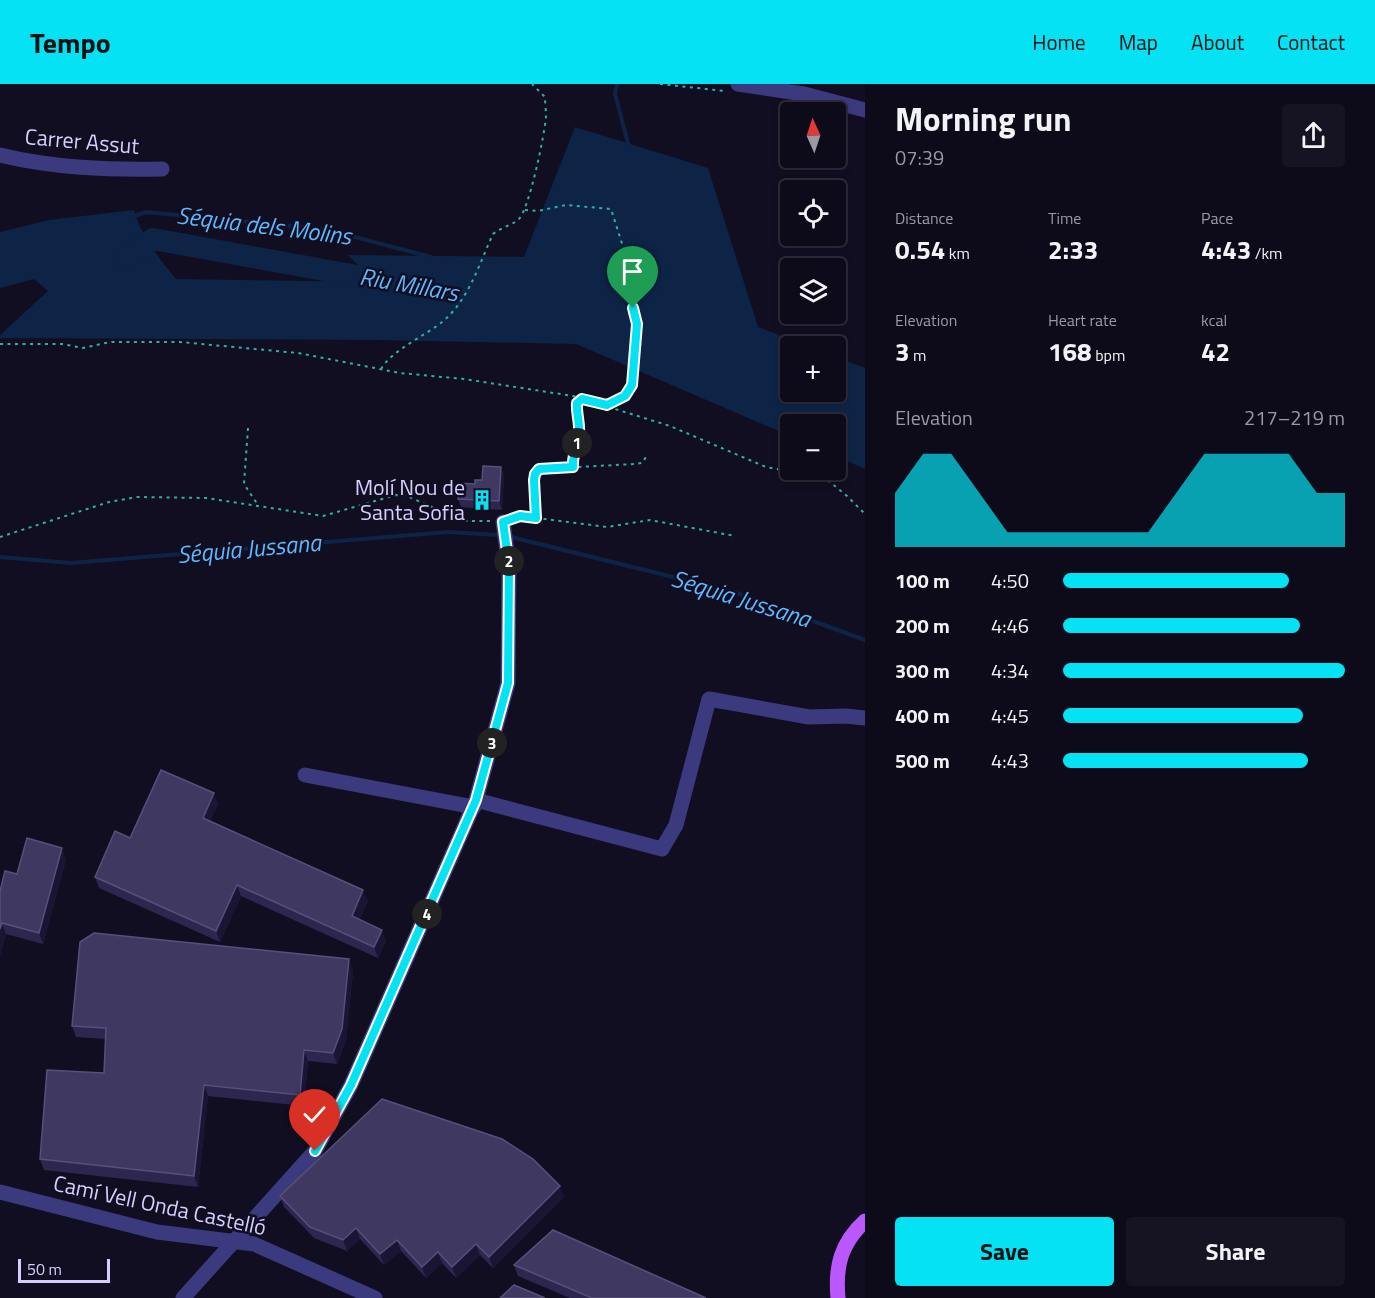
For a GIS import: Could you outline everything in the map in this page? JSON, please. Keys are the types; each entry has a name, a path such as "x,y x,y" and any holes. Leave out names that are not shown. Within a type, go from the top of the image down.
{"main road":[{"path":"838,1298 838,1274 842,1253 849,1236 865,1221"}],"street":[{"path":"738,84 804,94 865,110"},
{"name":"Carrer Assut","path":"0,155 35,163 108,170 162,169"},
{"path":"183,1298 315,1151 351,1085 475,803 508,683 509,566 503,522"},
{"path":"305,775 475,803 662,849 676,825 709,699 809,717 865,718"},
{"name":"Camí Vell Onda Castelló","path":"0,1192 157,1232 254,1244 375,1298"}],"path":[{"path":"381,369 387,359 443,322 465,295 494,234 501,227 518,220 525,210 546,116 545,97 532,84"},
{"path":"525,210 538,212 566,205 611,209 625,253 627,282 637,324 632,385 625,396 607,405"},
{"path":"0,344 63,344 83,348 110,342 180,342 298,353 381,369 582,399 669,426 766,467 825,478 865,514"},
{"path":"573,467 574,448 579,435 577,403 582,399"},
{"path":"248,428 244,484 259,506"},
{"path":"536,518 535,474 539,469 635,464 642,463 646,457"},
{"path":"0,537 109,502 137,497 206,498 323,516 396,495 407,496 464,521 503,522 520,516 607,527 650,520 735,536"}],"water":[{"path":"575,127 708,168 758,327 782,336 780,402 846,402 846,361 865,368 865,469 846,460 846,414 780,414 780,432 576,344 379,340 0,338 0,335 48,291 34,279 0,288 0,232 49,220 134,210 146,238 176,279 375,282 348,255 524,257"}],"building":[{"path":"483,466 501,467 499,501 458,499 459,483 475,484 475,480 482,480"},
{"path":"161,770 214,793 203,818 363,890 352,916 382,930 374,947 237,885 216,931 95,877 115,831 130,838"},
{"path":"27,838 62,848 39,933 2,923 0,929 0,891 5,871 17,874"},
{"path":"94,933 349,959 342,1029 333,1053 304,1050 300,1095 204,1085 194,1176 40,1159 47,1070 104,1073 106,1028 72,1026 80,942"},
{"path":"382,1099 502,1139 533,1159 560,1186 489,1257 476,1244 452,1267 438,1252 422,1267 397,1240 380,1254 356,1228 343,1240 310,1227 280,1196"},
{"path":"553,1230 706,1298 592,1298 514,1265"},
{"path":"514,1285 545,1298 500,1298"}],"waterway":[{"path":"617,84 615,94 629,147"},
{"name":"Séquia dels Molins","path":"132,217 146,212 324,229 431,257"},
{"name":"Riu Millars","path":"124,259 153,239 401,284"},
{"name":"Séquia Jussana","path":"0,557 71,563 448,532 498,535"},
{"name":"Séquia Jussana","path":"511,537 734,592 865,640"}],"place":[{"name":"Molí Nou de Santa Sofia","path":"482,500"}],"route":[{"path":"315,1151 351,1085 476,800 508,683 509,566 503,522 520,516 536,518 534,480 539,469 573,467 574,448 579,435 577,403 582,399 607,405 625,396 632,385 637,324 633,308"}]}
